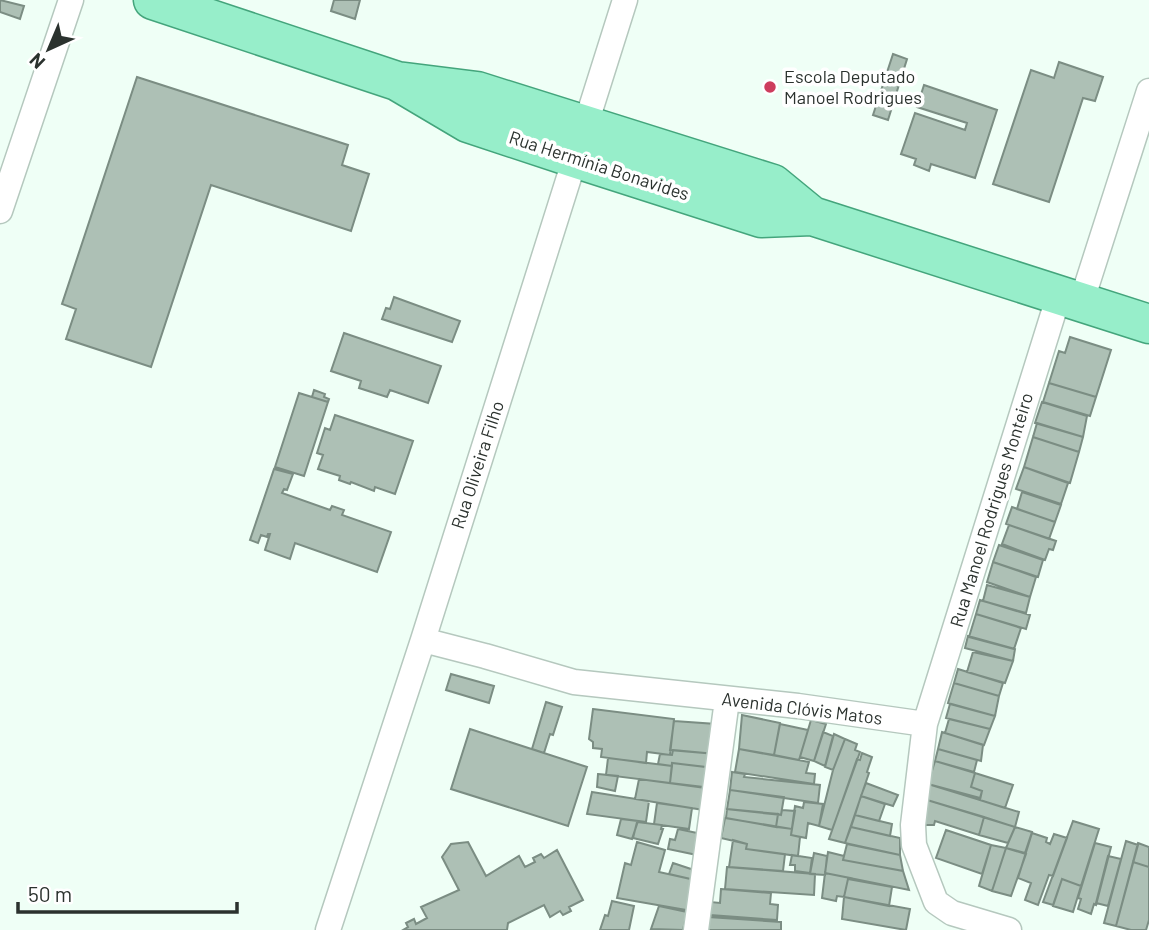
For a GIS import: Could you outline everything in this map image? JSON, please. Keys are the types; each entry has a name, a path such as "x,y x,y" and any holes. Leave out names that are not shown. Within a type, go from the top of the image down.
{"main road":[{"name":"Rua Hermínia Bonavides","path":"153,0 397,81 468,123 579,141 761,218 812,216 1149,324"}],"street":[{"path":"0,211 71,0"},
{"name":"Rua Oliveira Filho","path":"328,930 625,0"},
{"name":"Rua Manoel Rodrigues Monteiro","path":"925,724 1070,299 1149,91"},
{"name":"Avenida Clóvis Matos","path":"422,640 575,682 798,706 925,724"},
{"path":"696,930 727,700"},
{"path":"925,724 913,825 914,845 936,902 949,921 1009,930"}],"building":[{"path":"0,0 24,6 20,19 0,12"},
{"path":"334,0 360,0 355,19 331,11"},
{"path":"893,54 907,59 888,120 873,115"},
{"path":"1059,62 1103,77 1095,101 1083,98 1049,202 993,184 1031,70 1054,78"},
{"path":"137,77 348,145 342,165 369,174 351,231 211,185 151,367 66,339 76,309 62,304"},
{"path":"924,85 997,110 975,178 931,164 929,171 914,165 916,159 901,154 915,113 965,130 967,123 917,107"},
{"path":"394,297 460,321 452,342 382,319 386,308 390,309"},
{"path":"344,333 441,366 428,403 390,390 387,397 359,388 361,381 331,371"},
{"path":"1070,337 1111,350 1096,397 1049,383 1059,351 1065,353"},
{"path":"1049,383 1096,397 1090,416 1043,402"},
{"path":"314,390 325,394 328,402 312,397"},
{"path":"299,393 328,402 304,476 275,467"},
{"path":"1042,402 1087,416 1083,437 1035,423"},
{"path":"335,415 413,441 395,494 375,487 374,491 351,482 350,484 339,480 340,476 318,469 323,455 317,453 325,428 330,430"},
{"path":"1037,423 1083,437 1079,452 1033,437"},
{"path":"1033,437 1079,452 1070,483 1024,467"},
{"path":"1024,467 1068,483 1061,504 1016,489"},
{"path":"274,469 293,474 287,490 284,489 282,493 330,510 332,506 344,510 342,515 391,532 377,572 295,543 290,559 265,550 270,534 267,537 261,535 258,543 250,540"},
{"path":"1022,492 1061,505 1055,522 1017,509"},
{"path":"1012,507 1055,522 1049,539 1006,524"},
{"path":"1009,525 1056,541 1053,550 1049,549 1045,560 1002,544"},
{"path":"999,545 1043,560 1038,577 993,562"},
{"path":"993,562 1036,577 1030,597 987,582"},
{"path":"987,585 1030,597 1026,613 983,601"},
{"path":"980,600 1030,615 1026,629 976,614"},
{"path":"976,614 1021,628 1014,649 969,637"},
{"path":"968,636 1015,649 1013,661 965,648"},
{"path":"973,652 1013,661 1005,683 967,672"},
{"path":"958,669 1003,683 999,696 954,683"},
{"path":"451,674 494,686 489,703 446,690"},
{"path":"954,683 999,696 995,716 948,703"},
{"path":"546,702 562,707 544,753 532,749"},
{"path":"950,704 995,716 990,729 946,718"},
{"path":"593,709 674,719 670,755 647,752 646,763 601,757 602,749 593,748 593,742 589,739"},
{"path":"742,715 780,723 774,755 739,749"},
{"path":"949,719 990,729 984,745 945,733"},
{"path":"811,720 826,724 814,761 800,757"},
{"path":"674,721 716,724 715,754 670,750"},
{"path":"780,724 808,730 799,760 774,755"},
{"path":"470,729 587,767 568,826 451,789"},
{"path":"823,732 833,736 825,766 814,761"},
{"path":"942,732 983,745 981,761 938,749"},
{"path":"834,734 845,739 833,770 825,767"},
{"path":"845,739 857,744 855,750 860,752 832,830 819,826 833,770"},
{"path":"739,749 809,762 806,773 815,774 814,784 735,772"},
{"path":"938,749 977,760 974,772 935,761"},
{"path":"673,750 715,754 714,768 658,764 660,754 672,755"},
{"path":"862,753 872,757 867,772 869,773 845,843 829,839 857,759 860,760"},
{"path":"608,758 672,766 670,783 606,775"},
{"path":"935,761 975,773 971,787 982,791 980,798 928,784"},
{"path":"672,763 714,768 712,788 670,783"},
{"path":"732,772 745,774 744,777 820,785 818,803 730,790"},
{"path":"975,773 1013,785 1005,808 980,800 982,791 971,787"},
{"path":"598,774 618,776 615,791 597,787"},
{"path":"639,779 713,789 710,811 635,799"},
{"path":"866,783 898,795 893,806 861,796"},
{"path":"928,784 1019,812 1015,827 924,799"},
{"path":"730,790 784,797 781,815 727,809"},
{"path":"592,792 649,801 646,822 587,814"},
{"path":"861,796 885,804 879,821 855,815"},
{"path":"927,800 984,817 979,835 935,821 934,825 923,825"},
{"path":"804,802 823,804 819,826 808,823 806,838 791,835 795,806 803,808"},
{"path":"657,803 692,808 689,829 654,824"},
{"path":"727,809 778,814 776,827 726,818"},
{"path":"782,810 795,811 792,829 776,827 778,814 781,815"},
{"path":"855,815 892,824 890,836 851,827"},
{"path":"984,817 1015,827 1008,843 979,835"},
{"path":"725,818 792,829 791,835 800,837 798,856 746,849 747,844 721,838"},
{"path":"621,819 638,821 632,839 617,835"},
{"path":"1073,821 1099,829 1081,886 1062,879 1053,905 1043,902"},
{"path":"637,822 662,825 658,844 633,838"},
{"path":"851,827 900,838 900,855 845,843"},
{"path":"1015,827 1032,832 1025,853 1006,848"},
{"path":"678,829 702,834 697,855 668,849 670,839 675,840"},
{"path":"946,830 991,845 982,874 936,858"},
{"path":"1032,833 1047,838 1046,842 1050,844 1054,834 1067,838 1053,876 1049,875 1038,905 1025,900 1031,883 1018,878"},
{"path":"733,840 747,844 746,849 785,854 783,871 729,867"},
{"path":"1126,841 1138,845 1116,926 1104,923"},
{"path":"468,842 486,876 519,856 525,867 535,862 533,858 541,854 544,858 557,850 583,900 569,907 571,911 563,915 560,911 550,917 544,905 508,923 507,930 403,930 408,927 406,923 414,919 416,924 427,918 421,907 459,890 442,857 451,844"},
{"path":"637,842 665,850 659,872 695,880 692,911 617,898 625,863 631,865"},
{"path":"1095,843 1111,847 1096,905 1094,904 1091,914 1078,909 1081,899 1078,898"},
{"path":"1138,843 1149,847 1149,867 1133,862"},
{"path":"847,844 900,855 903,871 843,860"},
{"path":"991,845 1006,848 992,891 979,886"},
{"path":"1006,848 1026,854 1011,896 992,891"},
{"path":"828,852 844,856 843,860 903,871 909,890 825,873"},
{"path":"814,853 827,856 825,875 810,874"},
{"path":"792,855 812,858 810,873 795,871 795,865 790,865"},
{"path":"1108,856 1121,859 1108,906 1096,903"},
{"path":"1133,862 1149,867 1149,920 1146,930 1116,926"},
{"path":"673,863 697,871 695,880 669,874"},
{"path":"727,867 815,874 814,895 725,889"},
{"path":"825,873 850,878 844,897 837,896 836,901 822,898"},
{"path":"848,879 892,887 889,906 844,897"},
{"path":"1062,879 1081,886 1073,912 1053,906"},
{"path":"721,889 771,893 770,904 778,905 777,920 710,915 711,902 720,903"},
{"path":"844,897 910,909 906,930 842,919"},
{"path":"612,901 634,906 629,930 600,930"},
{"path":"659,906 687,912 683,930 651,929"},
{"path":"708,917 781,922 781,930 706,930"}],"place":[{"name":"Escola Deputado Manoel Rodrigues","path":"770,87"}]}
